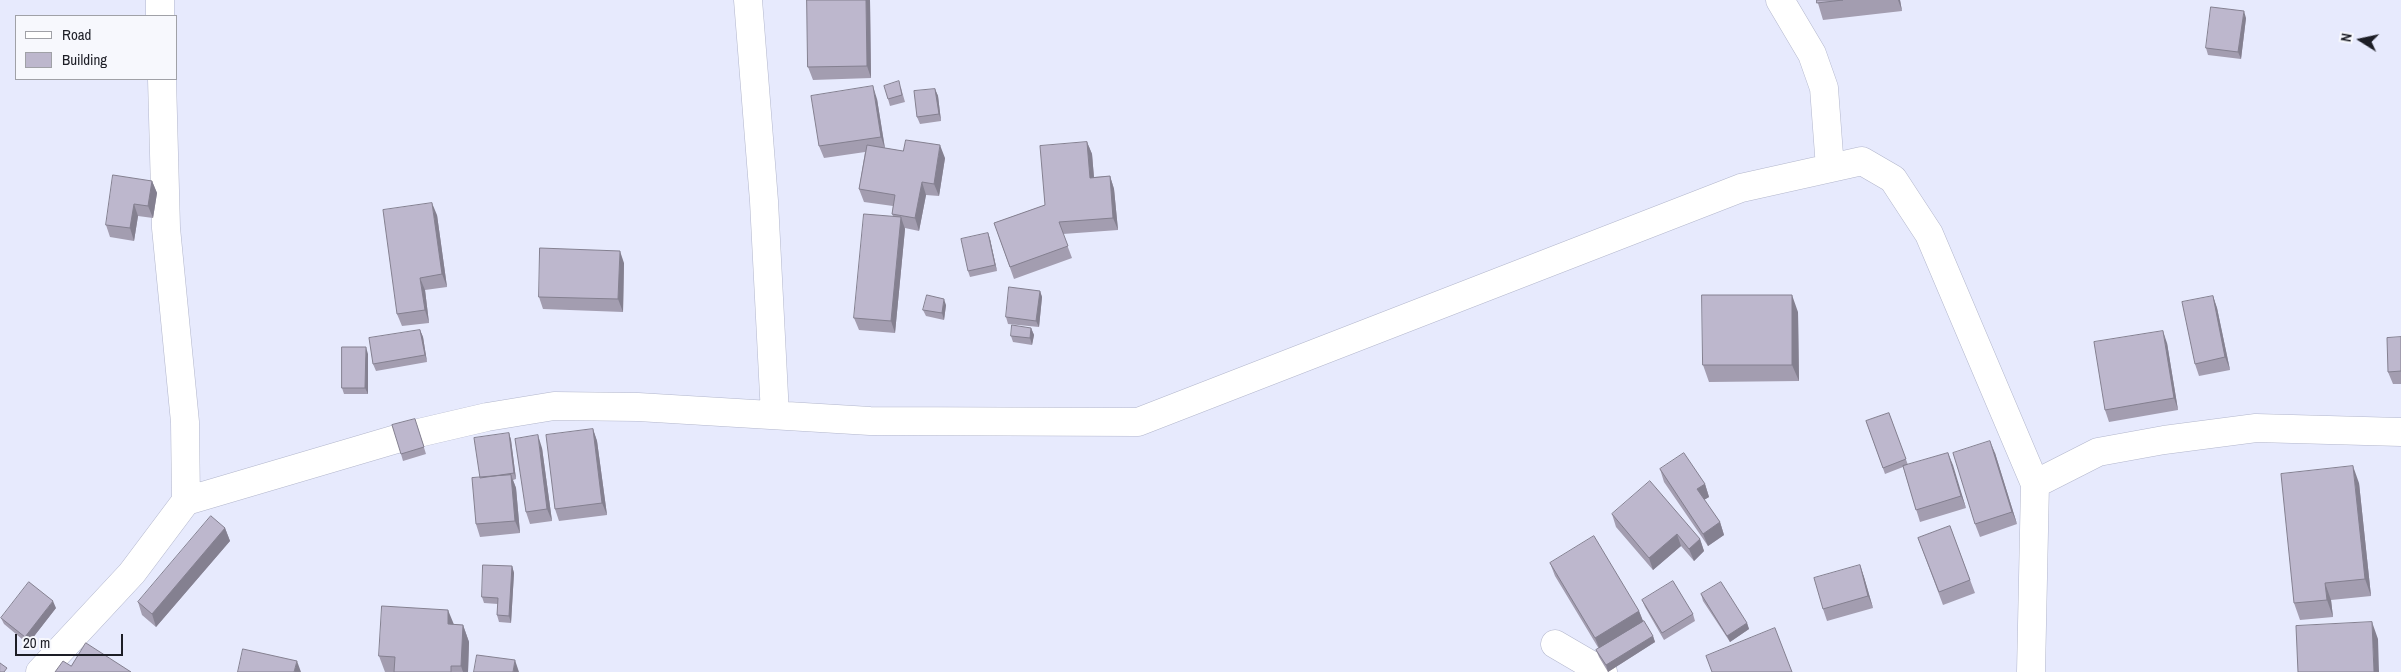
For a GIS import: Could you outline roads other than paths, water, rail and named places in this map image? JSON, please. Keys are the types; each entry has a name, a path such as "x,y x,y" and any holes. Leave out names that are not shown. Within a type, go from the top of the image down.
{"street":[{"path":"160,0 160,15"},
{"path":"748,0 764,201 775,415"},
{"path":"1780,0 1812,54 1824,88 1830,168"},
{"path":"162,80 166,228 185,422 186,501"},
{"path":"40,672 132,573 186,501 410,435 487,417 554,406 638,408 870,421 1138,422 1741,188 1862,160 1893,179 1924,226 2035,484 2032,672"},
{"path":"2035,484 2098,452 2164,440 2256,428 2401,432"},
{"path":"1555,644 1603,672"}]}
